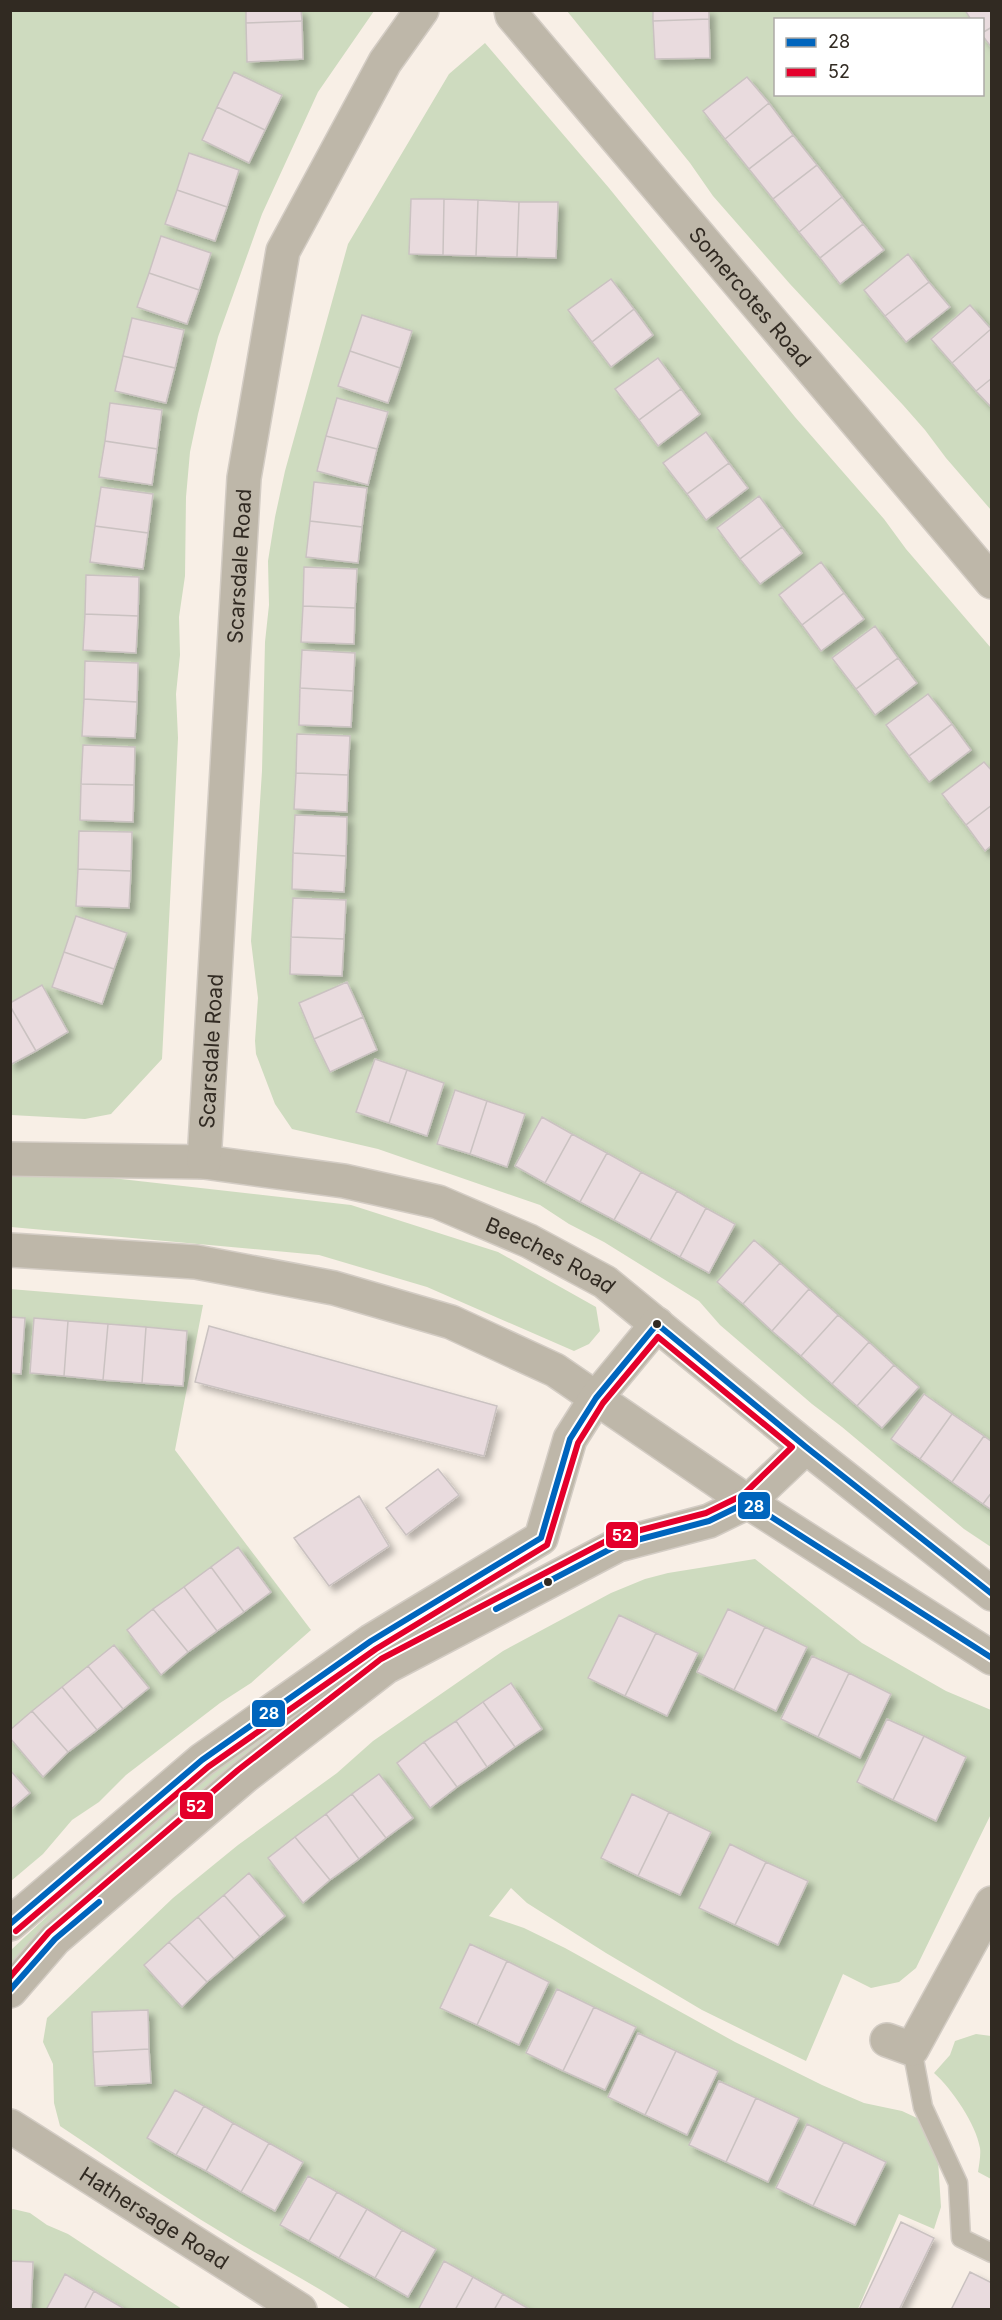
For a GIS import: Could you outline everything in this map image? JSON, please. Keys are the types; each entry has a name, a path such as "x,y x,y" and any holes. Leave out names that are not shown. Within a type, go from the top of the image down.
{"street":[{"name":"Scarsdale Road","path":"204,1162 244,478 284,251 384,62 422,10"},
{"name":"Somercotes Road","path":"511,10 992,582"},
{"name":"Beeches Road","path":"10,1159 204,1162 344,1181 438,1202 529,1241 605,1282 806,1447 992,1594"},
{"path":"10,1250 196,1262 334,1288 451,1322 555,1370 748,1502 992,1658"},
{"path":"10,1924 202,1760 371,1641 542,1538 570,1439 596,1398 657,1324"},
{"path":"10,1991 56,1939 244,1777 386,1667 618,1545 709,1521 748,1502 806,1447"},
{"path":"899,2045 992,1903"},
{"name":"Hathersage Road","path":"10,2126 300,2310"}],"lane":[{"path":"899,2045 923,2107 958,2183 961,2238 992,2253"}],"green space":[{"path":"10,11 374,11 318,92 262,214 218,337 190,452 186,497 185,576 179,617 180,655 176,694 178,738 162,1059 111,1114 85,1119 11,1115"},
{"path":"567,11 991,11 991,510 903,405 790,284 713,196 690,163"},
{"path":"485,43 609,188 795,417 884,519 906,549 991,648 991,1547 964,1529 812,1404 720,1325 699,1301 604,1242 569,1224 540,1205 378,1149 292,1129 275,1104 256,1054 258,998 251,941 262,771 265,642 269,605 268,561 285,471 348,244 449,74"},
{"path":"10,1176 112,1178 351,1205 498,1252 596,1307 600,1331 589,1344 574,1351 427,1287 319,1255 11,1227"},
{"path":"10,1289 203,1305 175,1450 311,1630 251,1683 220,1703 126,1775 99,1802 72,1820 43,1854 11,1881"},
{"path":"755,1559 862,1643 946,1691 991,1710 991,1814 916,1968 899,1982 871,1988 843,1974 806,2061 702,2010 527,1903 511,1888 489,1916 524,1928 565,1948 735,2042 822,2085 864,2103 902,2111 917,2118 938,2160 941,2207 934,2229 899,2214 858,2309 351,2309 237,2242 60,2126 54,2103 53,2064 43,2042 47,2018 173,1898 238,1845 337,1773 373,1741 503,1651 611,1593 645,1579"},
{"path":"280,1722 290,1729 11,1976 11,1950 175,1801 209,1773"},
{"path":"976,2034 991,2036 991,2179 978,2172 980,2148 974,2128 955,2097 934,2073 950,2055 955,2041"},
{"path":"10,2210 30,2213 47,2225 68,2234 182,2309 11,2309"}],"building":[{"path":"246,10 301,10 302,21 246,23"},
{"path":"653,10 709,10 709,19 653,21"},
{"path":"965,10 992,10 992,27 984,32 984,18 970,18"},
{"path":"709,19 710,58 655,59 653,21"},
{"path":"302,21 303,59 247,62 246,23"},
{"path":"992,27 992,48 984,38 984,32"},
{"path":"234,72 282,95 265,130 217,107"},
{"path":"747,77 769,103 725,139 703,111"},
{"path":"769,103 793,135 749,169 725,139"},
{"path":"217,107 265,130 249,163 202,140"},
{"path":"793,135 817,165 773,199 749,169"},
{"path":"189,153 239,170 227,207 177,190"},
{"path":"817,165 842,197 799,232 773,199"},
{"path":"177,190 227,207 215,241 165,224"},
{"path":"842,197 863,224 820,258 799,232"},
{"path":"411,199 444,199 443,255 409,254"},
{"path":"444,199 478,200 476,256 443,255"},
{"path":"478,200 519,202 517,257 476,256"},
{"path":"519,202 558,202 556,258 517,257"},
{"path":"863,224 884,250 840,284 820,258"},
{"path":"161,236 211,253 199,290 149,273"},
{"path":"908,254 929,282 885,316 864,290"},
{"path":"149,273 199,290 187,324 137,307"},
{"path":"611,279 634,309 592,342 568,310"},
{"path":"929,282 950,307 906,342 885,316"},
{"path":"970,305 991,329 952,363 931,339"},
{"path":"634,309 653,335 611,367 592,342"},
{"path":"362,315 412,331 400,368 350,351"},
{"path":"132,318 184,330 175,368 123,356"},
{"path":"991,329 992,378 976,391 952,363"},
{"path":"350,351 400,368 388,403 338,386"},
{"path":"123,356 175,368 166,403 115,391"},
{"path":"658,358 681,389 639,420 615,389"},
{"path":"992,378 992,408 976,391"},
{"path":"681,389 700,414 658,446 639,420"},
{"path":"337,398 388,412 377,449 326,436"},
{"path":"110,403 162,410 157,449 105,441"},
{"path":"706,432 729,463 687,494 663,463"},
{"path":"326,436 377,449 368,485 317,471"},
{"path":"105,441 157,449 152,485 99,477"},
{"path":"729,463 748,488 706,520 687,494"},
{"path":"314,482 367,488 362,527 310,521"},
{"path":"101,487 153,494 148,533 95,526"},
{"path":"759,496 782,527 740,559 717,528"},
{"path":"310,521 362,527 358,563 306,557"},
{"path":"95,526 148,533 143,569 90,562"},
{"path":"782,527 802,553 760,584 740,559"},
{"path":"821,562 844,593 802,625 779,595"},
{"path":"304,567 357,569 355,608 303,606"},
{"path":"86,575 139,577 138,616 85,614"},
{"path":"844,593 864,619 821,651 802,625"},
{"path":"303,606 355,608 354,644 301,642"},
{"path":"85,614 138,616 136,653 83,650"},
{"path":"875,626 898,658 856,689 832,658"},
{"path":"302,650 355,653 353,691 300,688"},
{"path":"898,658 917,683 875,715 856,689"},
{"path":"85,661 138,663 137,702 84,699"},
{"path":"300,688 353,691 351,727 299,725"},
{"path":"928,694 952,724 909,756 886,725"},
{"path":"84,699 137,702 135,738 82,736"},
{"path":"952,724 971,750 929,782 909,756"},
{"path":"297,734 350,736 348,775 296,773"},
{"path":"83,745 135,747 134,785 81,784"},
{"path":"984,762 992,771 992,805 966,825 942,794"},
{"path":"296,773 348,775 347,812 294,809"},
{"path":"81,784 134,785 133,822 80,820"},
{"path":"992,805 992,845 985,851 966,825"},
{"path":"295,815 347,817 346,856 293,853"},
{"path":"79,831 132,832 131,871 78,869"},
{"path":"293,853 346,856 344,892 292,889"},
{"path":"78,869 131,871 129,908 76,906"},
{"path":"293,898 346,900 344,939 291,937"},
{"path":"76,916 127,933 114,969 64,952"},
{"path":"291,937 344,939 342,976 290,974"},
{"path":"64,952 114,969 102,1004 52,987"},
{"path":"347,982 363,1017 314,1039 299,1003"},
{"path":"42,985 68,1032 36,1051 10,1003"},
{"path":"10,1006 36,1051 10,1065"},
{"path":"363,1017 377,1050 330,1072 314,1039"},
{"path":"375,1059 407,1070 389,1123 356,1112"},
{"path":"407,1070 444,1083 427,1136 389,1123"},
{"path":"455,1090 487,1101 470,1154 437,1144"},
{"path":"487,1101 525,1114 507,1167 470,1154"},
{"path":"542,1117 572,1134 545,1183 515,1166"},
{"path":"572,1134 607,1153 580,1202 545,1183"},
{"path":"607,1153 641,1172 614,1220 580,1202"},
{"path":"641,1172 677,1191 650,1240 614,1220"},
{"path":"677,1191 706,1208 680,1257 650,1240"},
{"path":"706,1208 735,1224 709,1273 680,1257"},
{"path":"754,1240 780,1263 743,1304 717,1282"},
{"path":"780,1263 809,1289 772,1331 743,1304"},
{"path":"809,1289 838,1315 801,1356 772,1331"},
{"path":"838,1315 869,1342 832,1384 801,1356"},
{"path":"10,1317 25,1318 21,1374 10,1373"},
{"path":"34,1318 68,1321 64,1376 30,1373"},
{"path":"68,1321 108,1324 103,1380 64,1376"},
{"path":"108,1324 146,1327 142,1383 103,1380"},
{"path":"209,1326 497,1406 484,1456 195,1382"},
{"path":"146,1327 187,1331 183,1386 142,1383"},
{"path":"869,1342 894,1365 857,1406 832,1384"},
{"path":"894,1365 919,1387 882,1428 857,1406"},
{"path":"924,1394 952,1414 920,1459 891,1439"},
{"path":"952,1414 984,1436 952,1482 920,1459"},
{"path":"984,1436 992,1442 992,1492 983,1504 952,1482"},
{"path":"438,1469 459,1495 406,1535 386,1508"},
{"path":"992,1492 992,1510 983,1504"},
{"path":"359,1496 389,1546 329,1586 294,1538"},
{"path":"238,1547 271,1592 244,1612 211,1567"},
{"path":"211,1567 244,1612 217,1631 184,1587"},
{"path":"184,1587 217,1631 188,1652 153,1609"},
{"path":"153,1609 188,1652 161,1675 127,1630"},
{"path":"728,1609 765,1627 734,1690 697,1672"},
{"path":"619,1615 656,1633 625,1696 588,1678"},
{"path":"765,1627 807,1647 776,1711 734,1690"},
{"path":"656,1633 698,1653 667,1716 625,1696"},
{"path":"114,1645 149,1688 123,1709 88,1666"},
{"path":"812,1656 849,1673 818,1737 781,1719"},
{"path":"88,1666 123,1709 97,1730 62,1687"},
{"path":"849,1673 891,1694 860,1758 818,1737"},
{"path":"511,1683 542,1729 515,1747 483,1702"},
{"path":"62,1687 97,1730 68,1752 32,1711"},
{"path":"483,1702 515,1747 487,1767 456,1721"},
{"path":"32,1711 68,1752 43,1777 10,1738 10,1730"},
{"path":"887,1719 924,1736 893,1800 857,1782"},
{"path":"456,1721 487,1767 457,1787 424,1742"},
{"path":"924,1736 966,1757 936,1821 893,1800"},
{"path":"424,1742 457,1787 430,1808 397,1763"},
{"path":"10,1770 30,1793 10,1810"},
{"path":"379,1774 413,1818 386,1838 352,1794"},
{"path":"352,1794 386,1838 359,1859 326,1814"},
{"path":"632,1794 669,1812 638,1876 601,1858"},
{"path":"669,1812 711,1832 680,1895 638,1876"},
{"path":"326,1814 359,1859 330,1880 295,1837"},
{"path":"295,1837 330,1880 303,1903 268,1858"},
{"path":"730,1844 766,1862 735,1925 699,1908"},
{"path":"766,1862 808,1881 778,1945 735,1925"},
{"path":"249,1873 285,1916 260,1937 224,1895"},
{"path":"224,1895 260,1937 234,1959 198,1917"},
{"path":"198,1917 234,1959 207,1982 169,1942"},
{"path":"169,1942 207,1982 182,2007 144,1965"},
{"path":"470,1944 507,1961 477,2025 440,2008"},
{"path":"507,1961 549,1982 519,2045 477,2025"},
{"path":"557,1989 594,2007 563,2071 526,2053"},
{"path":"594,2007 636,2027 605,2090 563,2071"},
{"path":"148,2010 149,2049 93,2052 92,2012"},
{"path":"638,2033 676,2051 645,2115 608,2097"},
{"path":"149,2049 151,2083 95,2086 93,2052"},
{"path":"676,2051 718,2071 687,2135 645,2115"},
{"path":"719,2081 756,2098 726,2162 689,2145"},
{"path":"175,2090 204,2106 176,2155 147,2138"},
{"path":"756,2098 799,2118 768,2182 726,2162"},
{"path":"204,2106 233,2123 206,2171 176,2155"},
{"path":"233,2123 269,2143 241,2192 206,2171"},
{"path":"807,2124 844,2142 813,2206 776,2188"},
{"path":"844,2142 886,2162 855,2225 813,2206"},
{"path":"269,2143 303,2162 275,2211 241,2192"},
{"path":"308,2176 337,2192 309,2241 280,2225"},
{"path":"337,2192 367,2209 339,2258 309,2241"},
{"path":"367,2209 402,2230 375,2278 339,2258"},
{"path":"901,2222 934,2238 899,2310 859,2310"},
{"path":"402,2230 436,2249 408,2297 375,2278"},
{"path":"10,2261 33,2262 31,2310 10,2310"},
{"path":"444,2261 473,2277 455,2310 418,2310"},
{"path":"970,2272 992,2283 992,2310 951,2310"},
{"path":"65,2274 94,2291 84,2310 46,2310"},
{"path":"473,2277 503,2294 494,2310 455,2310"},
{"path":"94,2291 123,2308 123,2310 84,2310"},
{"path":"503,2294 531,2310 494,2310"}],"transit line":[{"name":"28","path":"10,1924 202,1760 371,1641 541,1538 570,1439 596,1398 657,1324 806,1447 992,1594"},
{"name":"52","path":"10,1977 49,1932 238,1770 381,1659 614,1537 706,1513 743,1495 792,1447 658,1337 603,1403 578,1443 547,1545 376,1649 208,1767 16,1931"},
{"name":"28","path":"496,1609 618,1545 709,1521 748,1502 992,1658"},
{"name":"28","path":"10,1990 55,1939 99,1902"}]}
